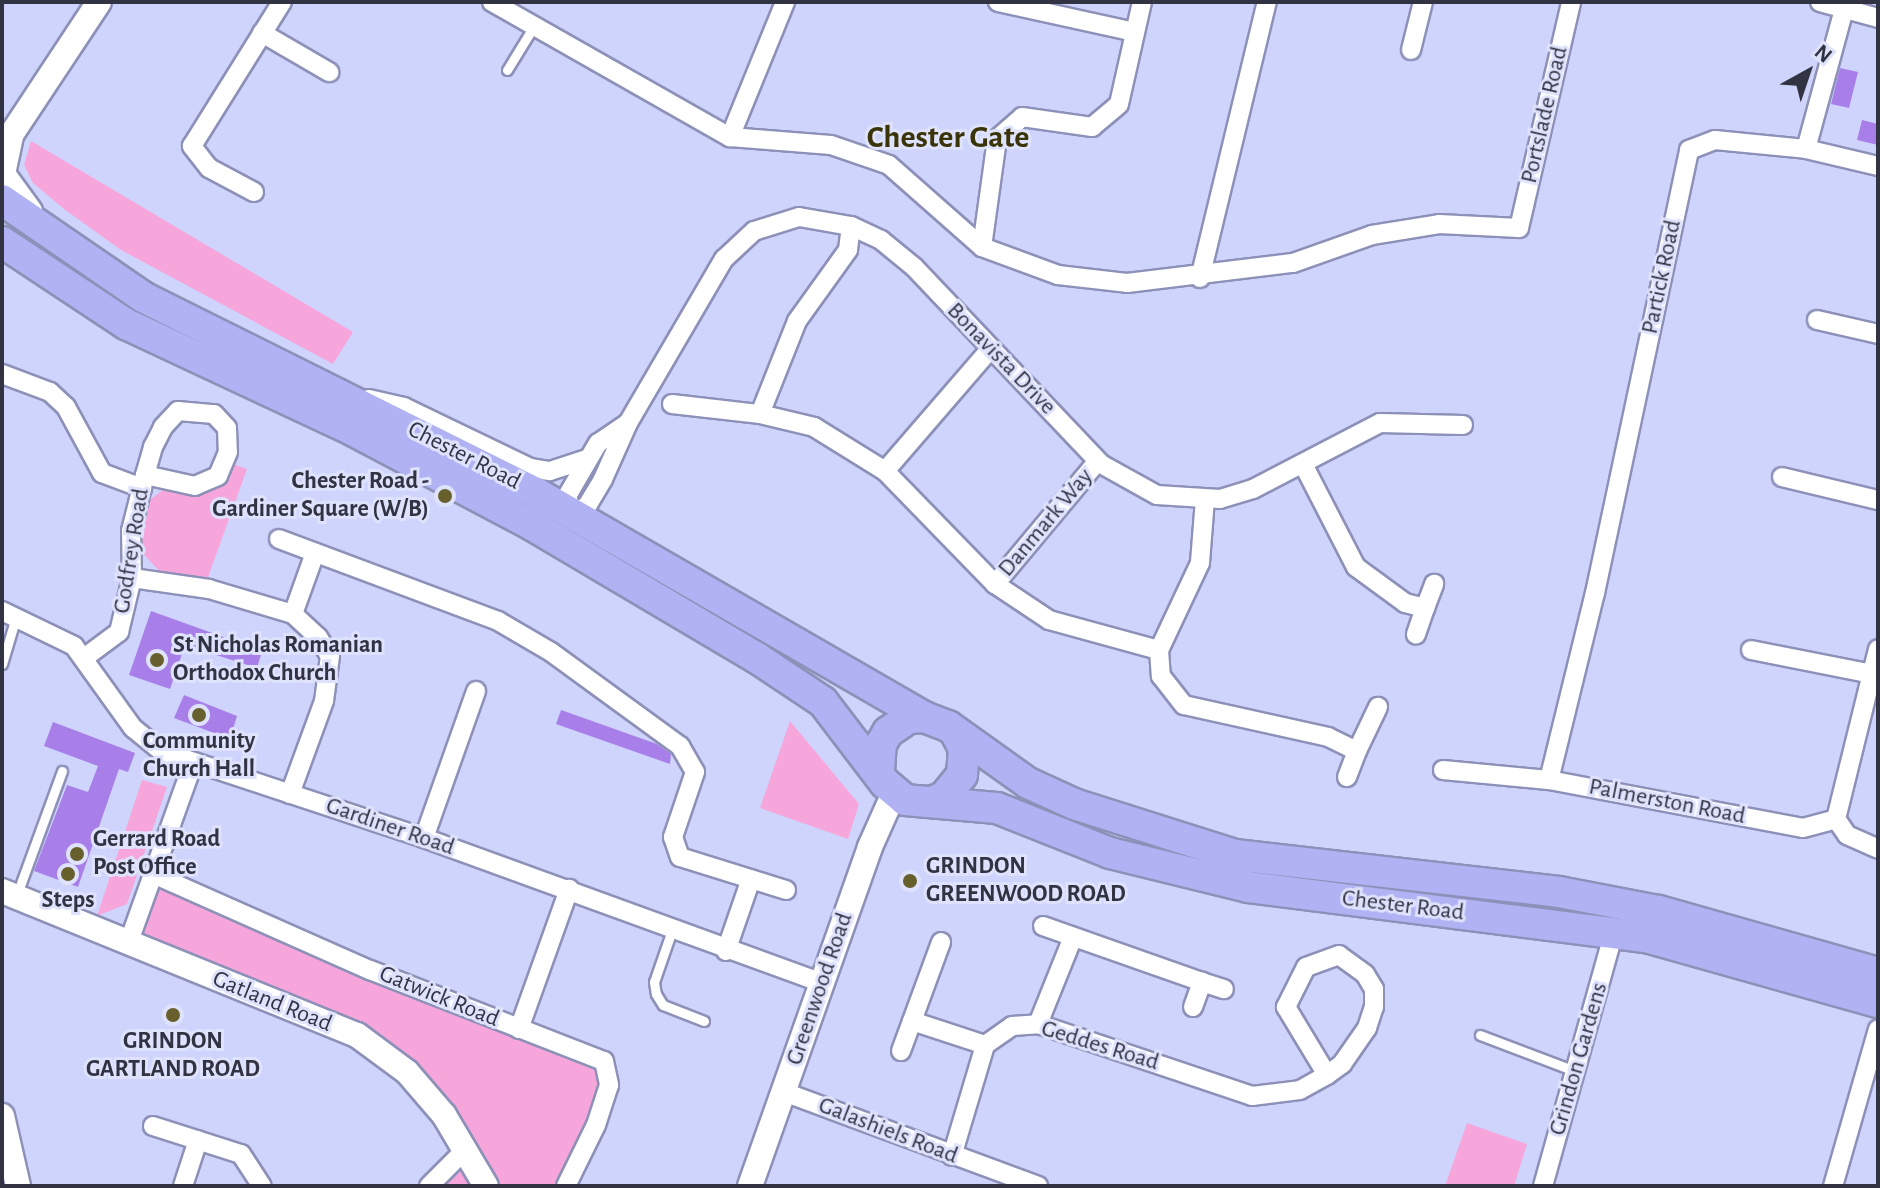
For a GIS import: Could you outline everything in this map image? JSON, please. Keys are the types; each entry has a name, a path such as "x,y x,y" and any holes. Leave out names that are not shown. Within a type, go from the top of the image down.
{"main road":[{"name":"Chester Road","path":"2,200 56,241 143,297 343,394 565,527 924,717 957,735 1028,783 1074,804 1235,855 1559,892 1659,911 1878,973"},
{"name":"Chester Road","path":"2,242 126,324 565,527 823,702 886,782 931,802 997,808 1110,853 1248,887 1614,932 1878,1002"},
{"path":"886,782 881,744 888,732 909,718 924,717"},
{"path":"931,802 944,797 962,775 964,749 957,735"}],"street":[{"path":"56,241 3,174 6,138 99,2"},
{"path":"254,192 209,168 192,146 282,2"},
{"path":"730,137 785,2"},
{"path":"998,2 1135,32"},
{"path":"982,247 997,139 1022,117 1092,127 1119,104 1142,2"},
{"path":"503,5 534,26 730,137 831,145 889,165 982,247 1058,275 1127,283 1200,278 1267,2"},
{"path":"1411,50 1423,2"},
{"name":"Portslade Road","path":"1200,278 1293,263 1372,235 1426,226 1519,228 1571,2"},
{"path":"1820,2 1878,18"},
{"path":"1806,149 1844,9"},
{"path":"262,33 329,72"},
{"name":"Partick Road","path":"1549,780 1595,593 1689,150 1715,140 1806,149 1878,166"},
{"name":"Bonavista Drive","path":"565,527 587,506 620,450 628,423 724,259 754,231 799,217 851,226 881,240 914,267 1098,461 1121,480 1157,495 1205,499 1253,489 1380,423 1463,425"},
{"path":"760,414 797,321 848,250 851,226"},
{"path":"1817,320 1878,334"},
{"path":"885,471 991,348"},
{"path":"2,374 50,392 66,407 102,473 144,482"},
{"path":"343,394 404,407 530,468 550,471 588,459"},
{"path":"672,404 760,414 814,427 885,471 995,584 1049,620 1159,650"},
{"name":"Godfrey Road","path":"84,658 119,632 132,578 131,531 144,482 163,427 178,411 214,414 227,428 228,452 218,476 195,486 144,482"},
{"name":"Bonavista Drive","path":"565,527 567,496 588,459 598,443 628,423"},
{"name":"Danmark Way","path":"995,584 1098,461"},
{"path":"1303,464 1356,567 1405,603 1425,608"},
{"path":"1782,477 1878,500"},
{"path":"1205,499 1200,563 1159,650 1161,676 1184,705 1328,737 1357,751"},
{"path":"279,539 498,621 551,652 680,746 695,772 673,837 680,857 786,890"},
{"path":"293,614 315,553"},
{"path":"132,578 209,589 293,614 330,656 324,701 290,794"},
{"path":"1416,634 1434,584"},
{"name":"Gardiner Road","path":"9,614 55,633 84,658 133,728 161,751 424,838 569,889 726,951 822,983"},
{"path":"1878,649 1836,819 1847,835 1878,849"},
{"path":"1751,650 1872,674"},
{"path":"424,838 476,691"},
{"path":"1347,777 1378,707"},
{"path":"128,944 193,763"},
{"name":"Palmerston Road","path":"1443,770 1549,780 1803,828 1836,819"},
{"name":"Greenwood Road","path":"750,1186 822,983 886,782"},
{"name":"Gatwick Road","path":"153,874 519,1029 604,1061 609,1085 596,1125 566,1186"},
{"path":"726,951 751,879"},
{"path":"519,1029 569,889"},
{"name":"Gatland Road","path":"9,894 357,1035 407,1072 444,1115 486,1186"},
{"path":"1043,926 1224,989"},
{"name":"Grindon Gardens","path":"1543,1186 1614,932"},
{"path":"1038,1024 1073,937"},
{"path":"901,1051 941,942"},
{"name":"Geddes Road","path":"985,1045 1012,1026 1038,1024 1252,1096 1300,1090 1327,1075 1355,1047 1374,1007 1374,989 1365,974 1339,955 1306,967 1286,1007 1327,1075"},
{"path":"1193,1007 1202,982"},
{"path":"912,1021 985,1045 952,1156"},
{"path":"1839,1185 1878,1029"},
{"name":"Galashiels Road","path":"784,1092 1038,1186"},
{"path":"2,1117 18,1186"},
{"path":"153,1126 241,1154 262,1186"},
{"path":"183,1186 198,1140"},
{"path":"429,1186 464,1151"}],"lane":[{"path":"507,70 534,26"},
{"path":"2,664 9,614"},
{"path":"9,894 62,771"},
{"path":"672,930 654,982 656,994 663,1005 704,1021"},
{"path":"1480,1035 1575,1071"}],"shaded area":[{"path":"31,141 353,332 333,364 121,250 64,209 33,183 24,165"},
{"path":"233,464 247,469 207,580 160,572 139,549 150,500 164,489 207,491 222,485"},
{"path":"790,721 859,804 848,839 760,808"},
{"path":"142,780 167,787 127,904 97,916"},
{"path":"153,874 604,1061 609,1085 566,1186 429,1186 464,1150 357,1035 128,944"},
{"path":"1467,1123 1527,1144 1514,1186 1445,1186"}],"building":[{"path":"1840,68 1858,72 1849,108 1831,104"},
{"path":"1862,120 1878,124 1878,145 1857,140"},
{"name":"St Nicholas Romanian Orthodox Church","path":"151,611 262,651 257,668 185,645 170,689 129,675"},
{"path":"184,695 237,716 230,739 174,718"},
{"path":"561,710 657,744 671,754 670,764 556,724"},
{"path":"53,722 135,753 128,772 119,769 78,887 34,871 67,785 88,792 98,766 44,746"}],"place":[{"name":"Chester Road - Gardiner Square (W/B)","path":"445,496"},
{"name":"St Nicholas Romanian Orthodox Church","path":"157,660"},
{"name":"Community Church Hall","path":"199,715"},
{"name":"Gerrard Road Post Office","path":"77,854"},
{"name":"Steps","path":"68,874"},
{"name":"GRINDON GREENWOOD ROAD","path":"910,881"},
{"name":"GRINDON GARTLAND ROAD","path":"173,1015"}],"district":[{"name":"Chester Gate","path":"948,137"}]}
